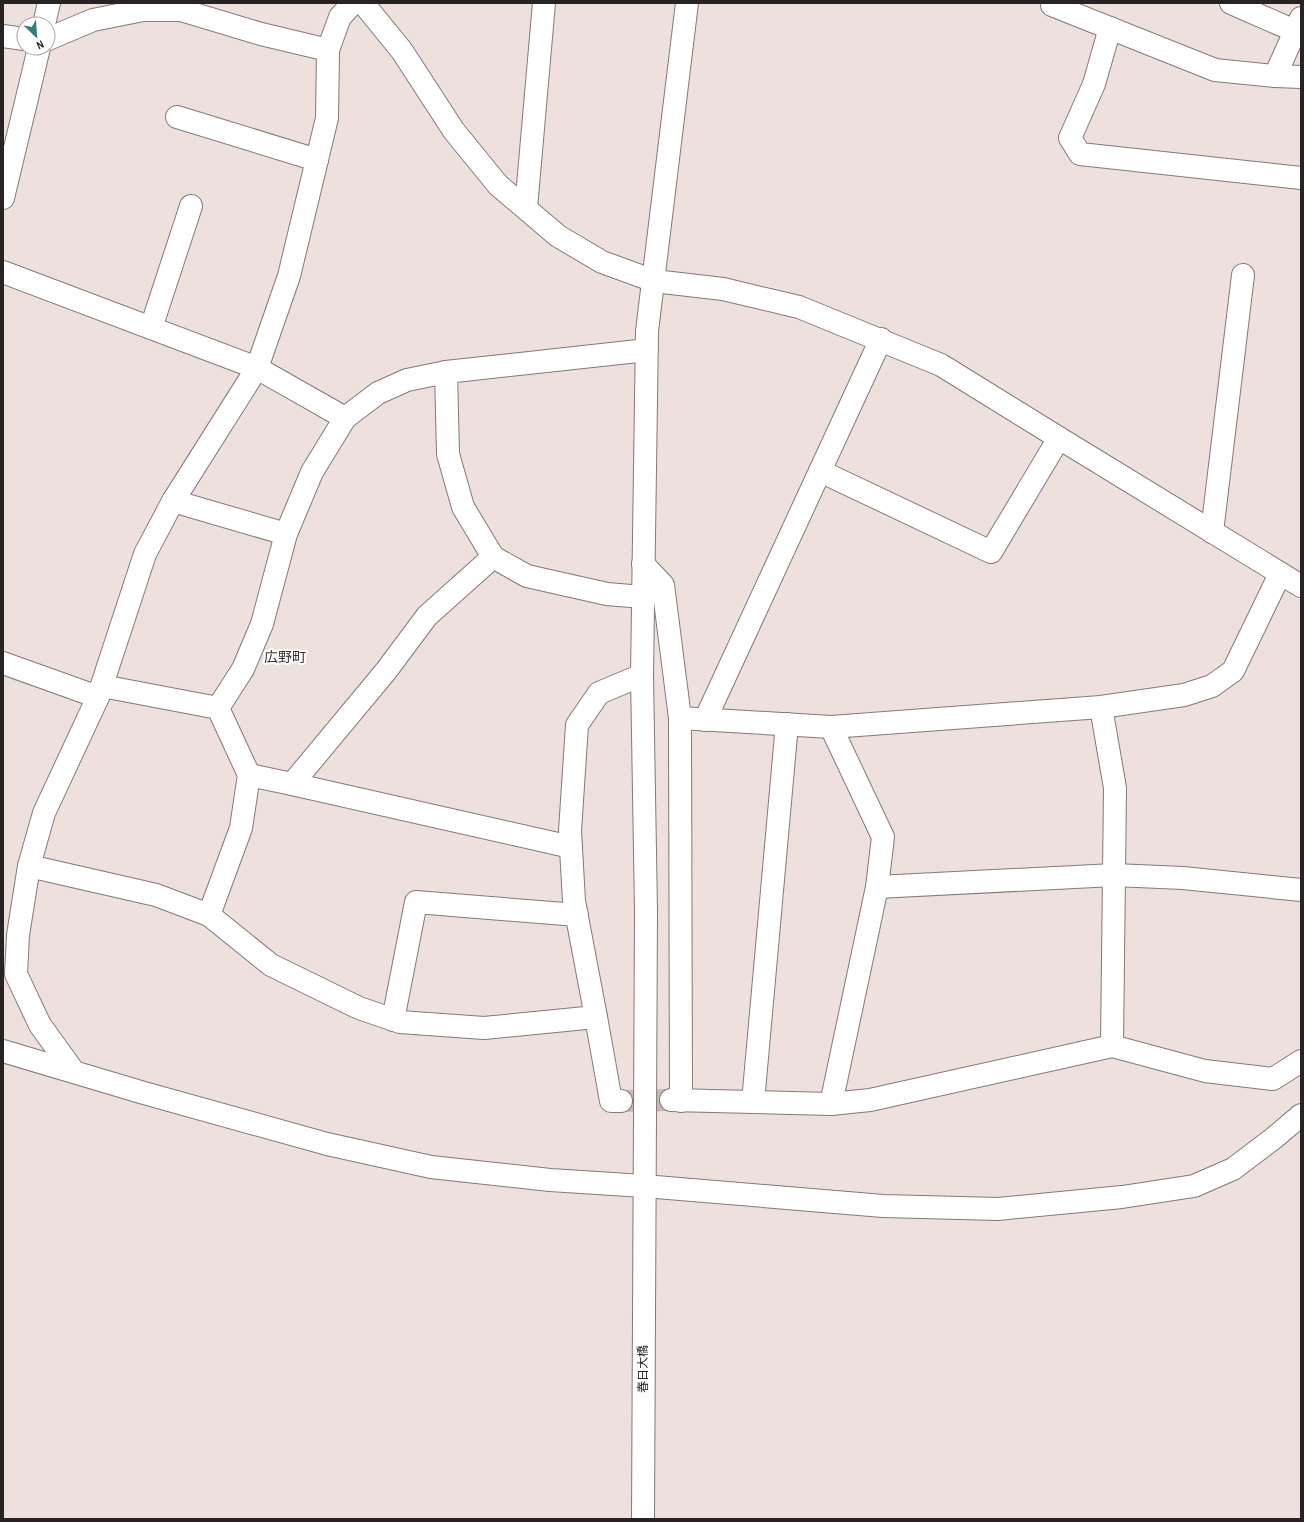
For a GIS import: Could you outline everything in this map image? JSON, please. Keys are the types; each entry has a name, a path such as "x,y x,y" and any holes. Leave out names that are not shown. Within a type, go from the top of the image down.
{"street":[{"path":"46,16 49,3"},
{"path":"74,1072 40,1025 16,974 18,935 29,866 44,813 100,691 145,554 173,501 257,368 290,276 327,118 328,50 340,17 353,3"},
{"path":"363,3 402,51 454,131 498,185 558,236 596,258 654,281 723,289 799,307 881,339 941,365 1301,586"},
{"path":"526,208 544,3"},
{"name":"春日大橋","path":"643,1519 646,911 642,675 647,331 687,3"},
{"path":"1052,3 1215,70 1301,77"},
{"path":"1231,3 1298,24 1275,76"},
{"path":"56,36 93,20 143,10 181,10 261,34 328,50"},
{"path":"1110,28 1094,84 1070,138 1080,154 1301,178"},
{"path":"3,36 16,38"},
{"path":"3,198 37,56"},
{"path":"177,117 317,160"},
{"path":"152,328 191,206"},
{"path":"3,272 257,368 345,418"},
{"path":"1212,532 1243,275"},
{"path":"705,720 881,339"},
{"path":"218,708 243,669 262,624 286,534 312,472 345,418 378,393 407,380 446,372 647,350"},
{"path":"446,372 448,454 463,507 493,557 527,576 607,594 643,597"},
{"path":"820,470 991,552 1059,438"},
{"path":"173,501 286,534"},
{"path":"292,784 386,671 427,616 493,557"},
{"path":"643,564 663,585 680,718 676,1100 831,1104 870,1100 1112,1046 1205,1071 1273,1079 1301,1061"},
{"path":"680,718 831,727 1101,707 1184,695 1212,686 1233,671 1280,574"},
{"path":"3,663 100,691 218,708"},
{"path":"621,1101 611,1101 574,900 570,831 577,725 599,693 642,675"},
{"path":"1101,707 1115,788 1112,1046"},
{"path":"210,915 241,828 249,775 218,708"},
{"path":"753,1102 787,724"},
{"path":"831,727 883,837 877,887 831,1104"},
{"path":"249,775 571,847"},
{"path":"29,866 156,895 210,915 271,965 359,1008 400,1022 484,1028 596,1017"},
{"path":"877,887 1114,875 1182,878 1301,890"},
{"path":"393,1020 416,902 577,915"},
{"path":"3,1051 151,1095 327,1144 431,1166 550,1180 644,1186 884,1206 998,1209 1122,1197 1194,1186 1233,1169 1274,1138 1301,1115"}],"tunnel":[{"path":"621,1101 671,1100"}],"district":[{"name":"広野町","path":"285,657"}]}
